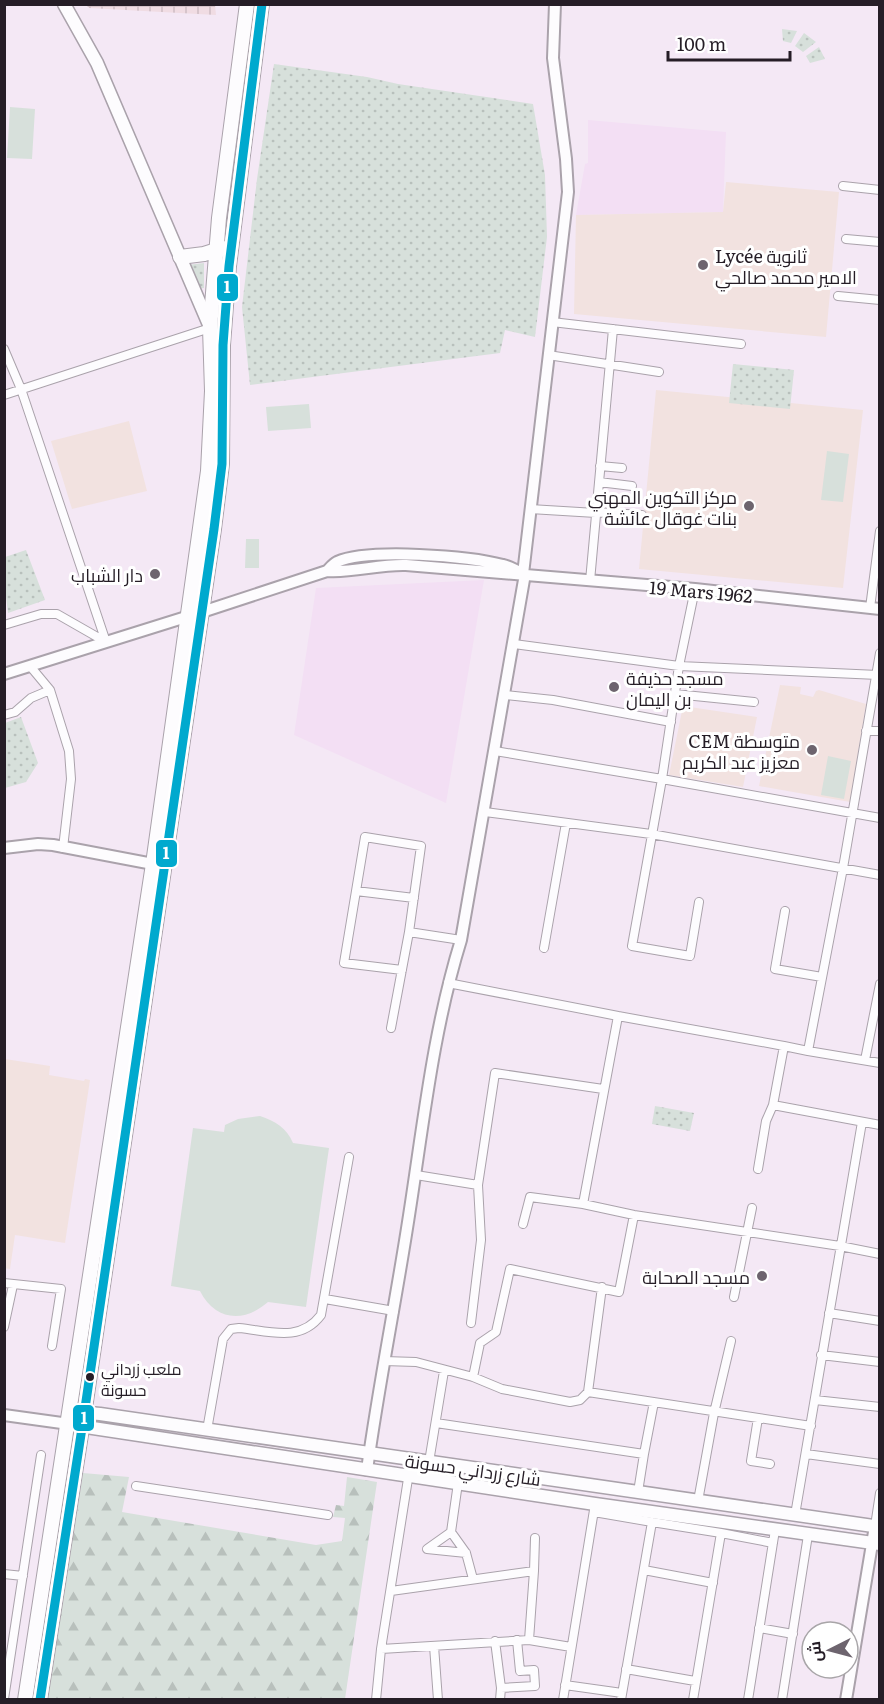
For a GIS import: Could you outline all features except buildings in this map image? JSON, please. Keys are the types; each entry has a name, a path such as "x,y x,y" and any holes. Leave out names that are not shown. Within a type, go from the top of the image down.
{"highway":[{"path":"40,1700 184,684 188,617 208,462 212,391 210,328 216,251 247,4"},
{"path":"184,684 202,612 222,464 223,345 232,241 262,4"},
{"path":"186,256 206,245 218,232"},
{"path":"186,256 216,251 232,241"},
{"path":"141,979 153,864 172,772"},
{"path":"25,1700 78,1422"}],"main road":[{"path":"64,4 97,63 186,256 210,328 223,345"},
{"name":"شارع زرداني حسونة","path":"78,1422 100,1414 877,1527"},
{"name":"شارع زرداني حسونة","path":"78,1422 204,1445 458,1483 595,1508 693,1518 774,1537 805,1534 875,1544"},
{"path":"204,1445 207,1430"},
{"path":"693,1518 697,1501"},
{"path":"799,1515 805,1534"}],"street":[{"path":"367,1470 431,1072 448,983 461,940 514,644 524,574 568,181 554,70 555,4"},
{"path":"843,186 879,190"},
{"path":"846,239 879,242"},
{"path":"838,296 879,300"},
{"path":"552,322 741,344"},
{"path":"4,395 210,328"},
{"path":"590,581 613,329"},
{"path":"4,350 21,390 106,642"},
{"path":"548,355 659,372"},
{"path":"600,466 622,468"},
{"path":"599,482 633,486"},
{"path":"530,509 642,515"},
{"path":"875,609 879,531"},
{"name":"19 Mars 1962","path":"4,674 327,571 338,572 393,565 524,574 875,609"},
{"path":"695,590 679,666 662,779 632,946 690,956 699,902"},
{"path":"4,625 41,614 57,614 106,642"},
{"path":"514,644 679,666 877,675"},
{"path":"808,1051 843,868 879,653"},
{"path":"30,666 50,690 69,751 71,779 63,848"},
{"path":"4,715 15,712 31,698 50,690"},
{"path":"675,694 754,702"},
{"path":"505,695 553,700 670,722"},
{"path":"866,731 879,731"},
{"path":"495,752 879,818"},
{"path":"484,812 651,834 879,875"},
{"path":"544,948 566,823"},
{"path":"391,1028 402,970 414,898 421,846 365,837 344,963 402,970"},
{"path":"4,848 38,844 153,864"},
{"path":"356,891 414,898"},
{"path":"785,911 776,969 822,977"},
{"path":"408,932 461,940"},
{"path":"448,983 879,1064"},
{"path":"865,1060 879,984"},
{"path":"583,1204 618,1016"},
{"path":"758,1169 766,1121 773,1105 784,1046"},
{"path":"471,1323 481,1240 478,1185 495,1073 603,1089"},
{"path":"773,1105 879,1125"},
{"path":"799,1515 821,1355 862,1122"},
{"path":"207,1430 223,1339 231,1329 294,1334 315,1324 321,1315 326,1299 349,1157"},
{"path":"416,1174 478,1185"},
{"path":"523,1224 530,1197 879,1254"},
{"path":"734,1297 752,1208"},
{"path":"473,1377 480,1343 496,1332 510,1269 619,1292 634,1215"},
{"path":"4,1327 9,1284 61,1289 52,1346"},
{"path":"384,1361 416,1362 473,1377 501,1389 570,1402 580,1400 588,1392 602,1287"},
{"path":"326,1299 394,1311"},
{"path":"829,1313 879,1321"},
{"path":"697,1501 730,1341"},
{"path":"821,1355 879,1362"},
{"path":"429,1462 444,1371"},
{"path":"588,1392 811,1426"},
{"path":"815,1400 879,1407"},
{"path":"638,1492 654,1402"},
{"name":"شارع زرداني حسونة","path":"4,1415 78,1422"},
{"path":"758,1418 751,1461 770,1464"},
{"path":"436,1423 644,1454"},
{"path":"806,1454 879,1464"},
{"path":"4,1699 42,1455"},
{"path":"376,1700 381,1649 411,1460"},
{"path":"458,1483 451,1532 466,1553 473,1579"},
{"path":"136,1486 328,1515"},
{"path":"846,1700 875,1544 879,1493"},
{"path":"563,1700 595,1508 652,1522 721,1533 774,1537 748,1700"},
{"path":"565,1685 621,1696 652,1522"},
{"path":"451,1532 427,1549 466,1553"},
{"path":"693,1700 721,1533"},
{"path":"782,1700 805,1534"},
{"path":"529,1640 535,1538"},
{"path":"644,1570 713,1583"},
{"path":"391,1591 534,1571"},
{"path":"4,1574 23,1576"},
{"path":"759,1628 792,1634"},
{"path":"381,1649 517,1640 571,1647"},
{"path":"501,1688 535,1686 534,1670 520,1671 517,1640"},
{"path":"495,1641 501,1688 500,1700"},
{"path":"434,1646 438,1700"},
{"path":"626,1669 695,1681"}],"shaded area":[{"path":"86,5 215,5 216,15 89,8"},
{"path":"588,120 726,132 723,212 576,215 585,164 588,163"},
{"name":"Lycée ثانوية الامير محمد صالحي","path":"726,182 839,192 826,337 574,314 576,215 723,212"},
{"name":"مركز التكوين المهني بنات غوقال عائشة","path":"656,390 863,410 843,588 639,569"},
{"path":"129,421 147,491 72,509 51,441"},
{"path":"484,580 446,803 294,735 316,588"},
{"name":"CEM متوسطة معزيز عبد الكريم","path":"780,685 801,687 800,694 813,697 819,690 866,704 850,802 759,786"},
{"path":"683,706 757,717 743,787 669,775"},
{"path":"5,1059 50,1066 49,1075 90,1080 65,1243 15,1235 10,1269 4,1268"}],"green space":[{"path":"782,29 797,31 791,43 783,41"},
{"path":"804,33 816,42 803,52 795,46"},
{"path":"819,47 825,59 810,63 806,56"},
{"path":"274,64 533,104 545,175 547,237 535,337 505,330 500,353 250,385 242,307 257,179"},
{"path":"10,107 35,109 32,159 7,158"},
{"path":"204,263 204,288 197,289 187,265"},
{"path":"733,364 794,370 790,409 729,403"},
{"path":"309,404 311,428 268,431 266,407"},
{"path":"827,451 849,454 843,502 821,500"},
{"path":"246,539 259,539 259,568 245,568"},
{"path":"26,550 45,600 8,613 5,557"},
{"path":"21,717 38,763 26,782 5,788 5,723"},
{"path":"828,756 851,761 844,799 821,795"},
{"path":"655,1106 694,1113 690,1131 652,1124"},
{"path":"260,1116 280,1126 293,1143 329,1148 306,1307 268,1302 249,1313 231,1316 214,1308 200,1291 171,1286 193,1128 224,1132 225,1125 238,1119"},
{"path":"83,1473 129,1477 122,1512 316,1545 342,1541 345,1518 333,1517 336,1505 344,1506 347,1477 377,1482 345,1699 47,1700"}],"transit line":[{"name":"1","path":"40,1700 214,529 222,464 223,345 229,266 262,4"}],"place":[{"name":"Lycée ثانوية الامير محمد صالحي","path":"703,265"},
{"name":"مركز التكوين المهني بنات غوقال عائشة","path":"749,506"},
{"name":"دار الشباب","path":"155,574"},
{"name":"مسجد حذيفة بن اليمان","path":"614,687"},
{"name":"CEM متوسطة معزيز عبد الكريم","path":"812,750"},
{"name":"مسجد الصحابة","path":"762,1276"},
{"name":"ملعب زرداني حسونة","path":"90,1377"}]}
